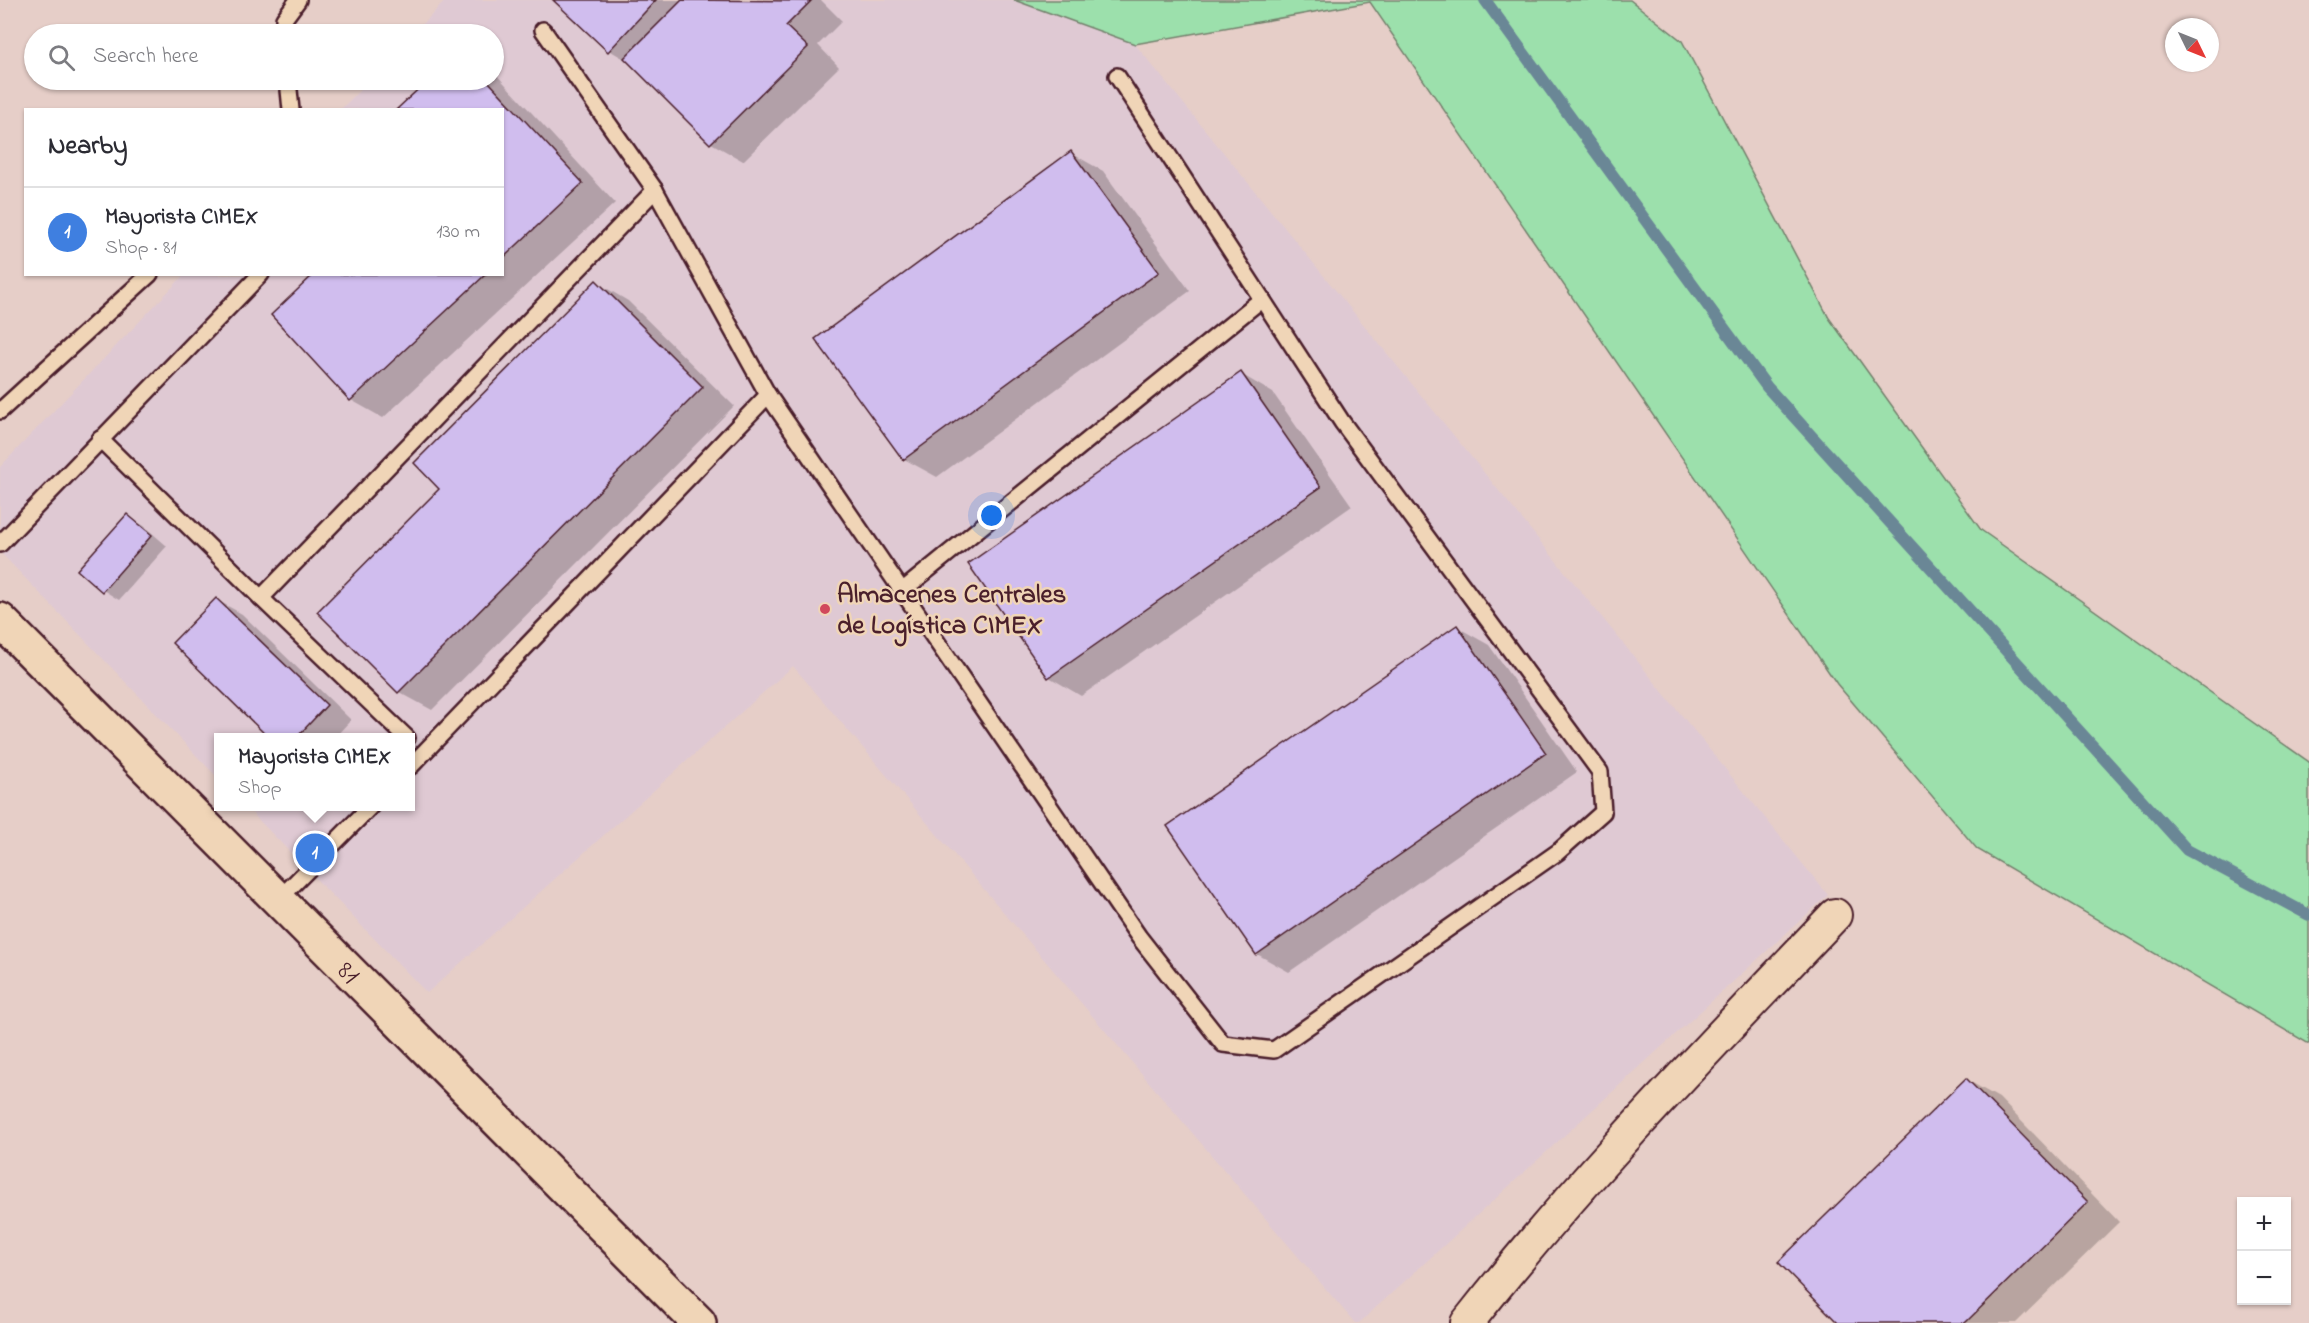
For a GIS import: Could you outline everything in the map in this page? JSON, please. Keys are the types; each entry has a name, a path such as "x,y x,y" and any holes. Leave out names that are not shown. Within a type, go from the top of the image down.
{"street":[{"name":"81","path":"0,620 699,1323"},
{"path":"1467,1323 1509,1269 1597,1167 1835,915"}],"lane":[{"path":"284,24 284,19 298,0"},
{"path":"543,30 655,190 768,395 1139,937 1223,1044 1274,1050 1558,852 1603,812 1600,772 1342,422 1117,76"},
{"path":"289,90 291,108"},
{"path":"261,598 655,190"},
{"path":"0,411 148,276"},
{"path":"0,544 259,276"},
{"path":"902,591 1262,299"},
{"path":"415,762 768,395"},
{"path":"100,439 402,733"},
{"path":"415,745 424,753"},
{"path":"278,900 367,811"}],"shaded area":[{"name":"Almacenes Centrales de Logística CIMEX","path":"446,0 1014,0 1135,44 1828,895 1359,1323 1355,1323 793,666 427,993 250,811 415,811 415,733 214,733 214,774 0,552 0,467 183,276 504,276 504,108 342,108 360,90 504,90 504,24 423,24"}],"green space":[{"path":"1014,0 1630,0 1682,41 1829,318 1981,530 2309,762 2309,1044 1977,849 1837,684 1370,2 1135,44"}],"building":[{"path":"553,0 656,0 608,52"},
{"path":"682,0 811,1 786,26 808,47 710,144 624,58"},
{"path":"417,90 496,90 583,183 504,257 504,108 398,108"},
{"path":"1071,151 1159,272 903,460 815,339"},
{"path":"312,276 484,276 350,401 271,315"},
{"path":"596,280 703,387 398,693 317,612 439,489 414,463"},
{"path":"1241,372 1321,487 1048,678 968,564"},
{"path":"127,514 152,535 102,592 77,570"},
{"path":"216,598 327,705 301,733 264,733 172,643"},
{"path":"1457,625 1546,753 1256,955 1167,826"},
{"path":"1966,1078 2088,1202 1965,1323 1838,1323 1778,1262"}],"waterway":[{"path":"1485,0 1767,387 2187,850 2309,915"}],"place":[{"name":"Almacenes Centrales de Logística CIMEX","path":"825,609"},
{"name":"Mayorista CIMEX","path":"315,853"}]}
